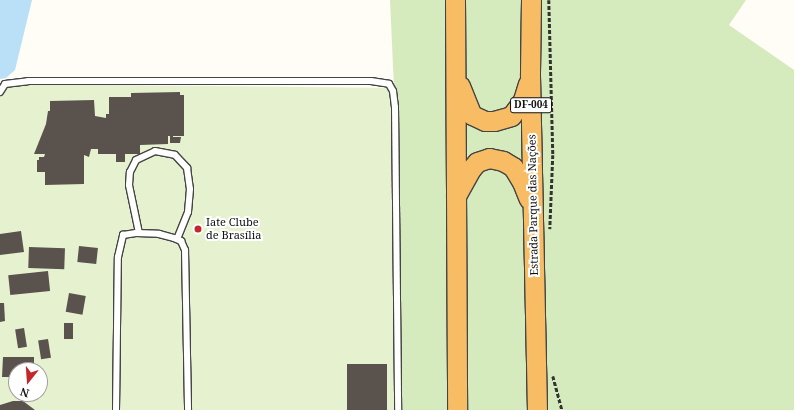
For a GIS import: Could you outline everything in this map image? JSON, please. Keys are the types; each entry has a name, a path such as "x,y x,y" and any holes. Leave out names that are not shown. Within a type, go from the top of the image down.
{"highway":[{"path":"455,0 457,77 455,198 457,410"},
{"name":"Estrada Parque das Nações","path":"531,0 530,76 537,410"},
{"path":"457,77 465,103 472,114 485,121 494,121 511,116 516,110 523,100 530,76"},
{"path":"455,198 471,169 477,162 483,159 496,158 508,163 516,170 533,210"}],"lane":[{"path":"0,92 5,84 28,81 371,81 389,84 393,91 395,106 398,410"},
{"path":"139,233 130,185 130,172 136,160 155,151 175,155 187,168 190,189 188,212 177,239"},
{"path":"116,410 118,257 123,235 139,233 159,234 177,239 183,244 186,255 188,410"}],"path":[{"path":"549,0 553,155 550,230"},
{"path":"553,370 553,378 562,410"}],"green space":[{"path":"390,0 746,0 729,25 794,70 794,410 399,410 394,88"},
{"name":"Iate Clube de Brasília","path":"0,84 394,88 399,410 0,410"}],"water":[{"path":"0,0 32,0 15,70 6,78 0,79"}],"building":[{"path":"180,92 180,95 184,95 184,136 173,137 181,137 180,143 170,143 170,136 168,136 168,144 140,145 140,154 125,154 125,162 116,162 116,154 98,154 98,149 91,149 89,157 84,155 84,184 45,185 45,172 37,172 37,160 39,160 39,157 44,157 45,154 34,154 46,124 48,111 50,111 50,101 94,100 95,116 106,118 106,114 109,114 109,97 131,97 131,93"},
{"path":"21,231 24,252 0,255 0,234"},
{"path":"79,246 98,248 96,264 77,262"},
{"path":"29,247 65,248 64,269 28,268"},
{"path":"48,271 50,291 10,295 8,275"},
{"path":"69,293 86,296 82,315 66,312"},
{"path":"0,303 4,303 5,321 0,322"},
{"path":"64,323 73,323 73,339 64,339"},
{"path":"24,328 27,347 18,348 15,329"},
{"path":"48,339 51,358 41,359 38,341"},
{"path":"3,357 34,357 34,362 8,362 8,377 2,377"},
{"path":"347,364 387,364 387,410 347,410"},
{"path":"10,402 24,402 35,410 0,410 0,405"}],"place":[{"name":"Iate Clube de Brasília","path":"198,229"}]}
